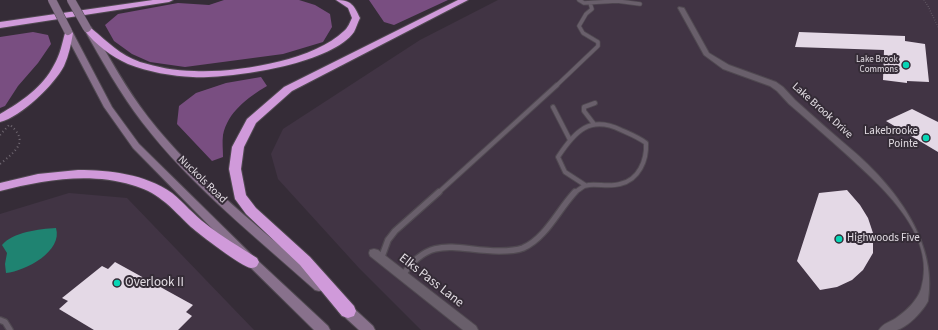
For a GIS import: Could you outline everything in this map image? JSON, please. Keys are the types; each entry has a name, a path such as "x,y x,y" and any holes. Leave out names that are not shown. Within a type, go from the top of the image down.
{"highway":[{"path":"0,25 168,0"},
{"path":"149,3 172,0"},
{"path":"88,29 120,56 158,70 202,74 243,71 295,60 323,49 344,38 353,28 356,18 351,7 340,0"},
{"path":"348,311 305,261 251,211 240,196 235,169 236,156 242,138 251,121 257,114 288,89 464,0"},
{"path":"4,122 32,97 49,79 58,66 64,53 68,32"},
{"path":"0,187 49,176 75,174 120,177 141,183 156,189 170,198 200,228 252,262"}],"main road":[{"name":"Nuckols Road","path":"52,0 108,107 136,146 252,262 324,330"},
{"name":"Nuckols Road","path":"71,0 129,98 166,144 198,178 368,330"}],"street":[{"name":"Lake Brook Drive","path":"681,8 706,54 726,67 763,79 780,89 792,102 893,191 909,210 922,233 928,249 930,259 930,277 927,290 919,306 906,319 885,330"},
{"name":"Elks Pass Lane","path":"377,256 472,330"}],"lane":[{"path":"579,0 590,3 617,1 640,4"},
{"path":"377,256 395,231 475,161 598,46 598,42 584,33 579,26 586,14 592,9 590,3"},
{"path":"594,124 584,111 584,107 595,103"},
{"path":"553,107 570,140"},
{"path":"594,124 606,124 638,137 646,142 647,153 642,168 632,179 618,185 585,185 568,176 561,169 558,157 570,140 580,130 594,124"},
{"path":"402,276 415,258 427,250 440,247 451,247 497,251 524,247 537,238 574,193 585,185"},
{"path":"0,320 6,322 10,330"}],"path":[{"path":"924,0 927,3 934,22 938,27"},
{"path":"0,135 4,122 17,130 20,142 18,148 0,164"}],"shaded area":[{"path":"224,0 299,0 315,5 330,14 332,27 323,42 283,54 185,67 150,62 132,54 114,41 105,25 118,14 178,3 209,5"},
{"path":"369,0 448,0 394,25 384,22"},
{"path":"498,0 938,0 938,330 421,330 359,268 278,179 271,154 283,129 420,40"},
{"path":"33,32 48,35 51,44 38,63 18,86 5,106 0,108 0,37"},
{"path":"261,77 267,86 252,95 239,106 229,119 223,135 223,157 212,161 177,124 179,106 196,93 226,83"},
{"path":"69,193 127,198 254,330 0,330 0,214"},
{"path":"56,228 57,236 49,252 32,264 6,273 5,264 7,253 2,245 19,234 42,229"}],"building":[{"name":"Lake Brook Commons","path":"799,32 905,36 905,41 925,44 929,82 907,81 907,83 883,80 884,50 795,47"},
{"name":"Lakebrooke Pointe","path":"912,109 938,122 938,152 886,121"},
{"name":"Highwoods Five","path":"847,190 860,205 868,218 873,233 873,253 863,270 852,280 837,287 820,290 797,261 819,193"},
{"name":"Overlook II","path":"115,262 193,305 186,312 192,316 178,330 94,330 59,309 68,301 62,298 102,266 108,269"}],"place":[{"name":"Lake Brook Commons","path":"906,65"},
{"name":"Lakebrooke Pointe","path":"926,138"},
{"name":"Highwoods Five","path":"839,239"},
{"name":"Overlook II","path":"117,283"}]}
